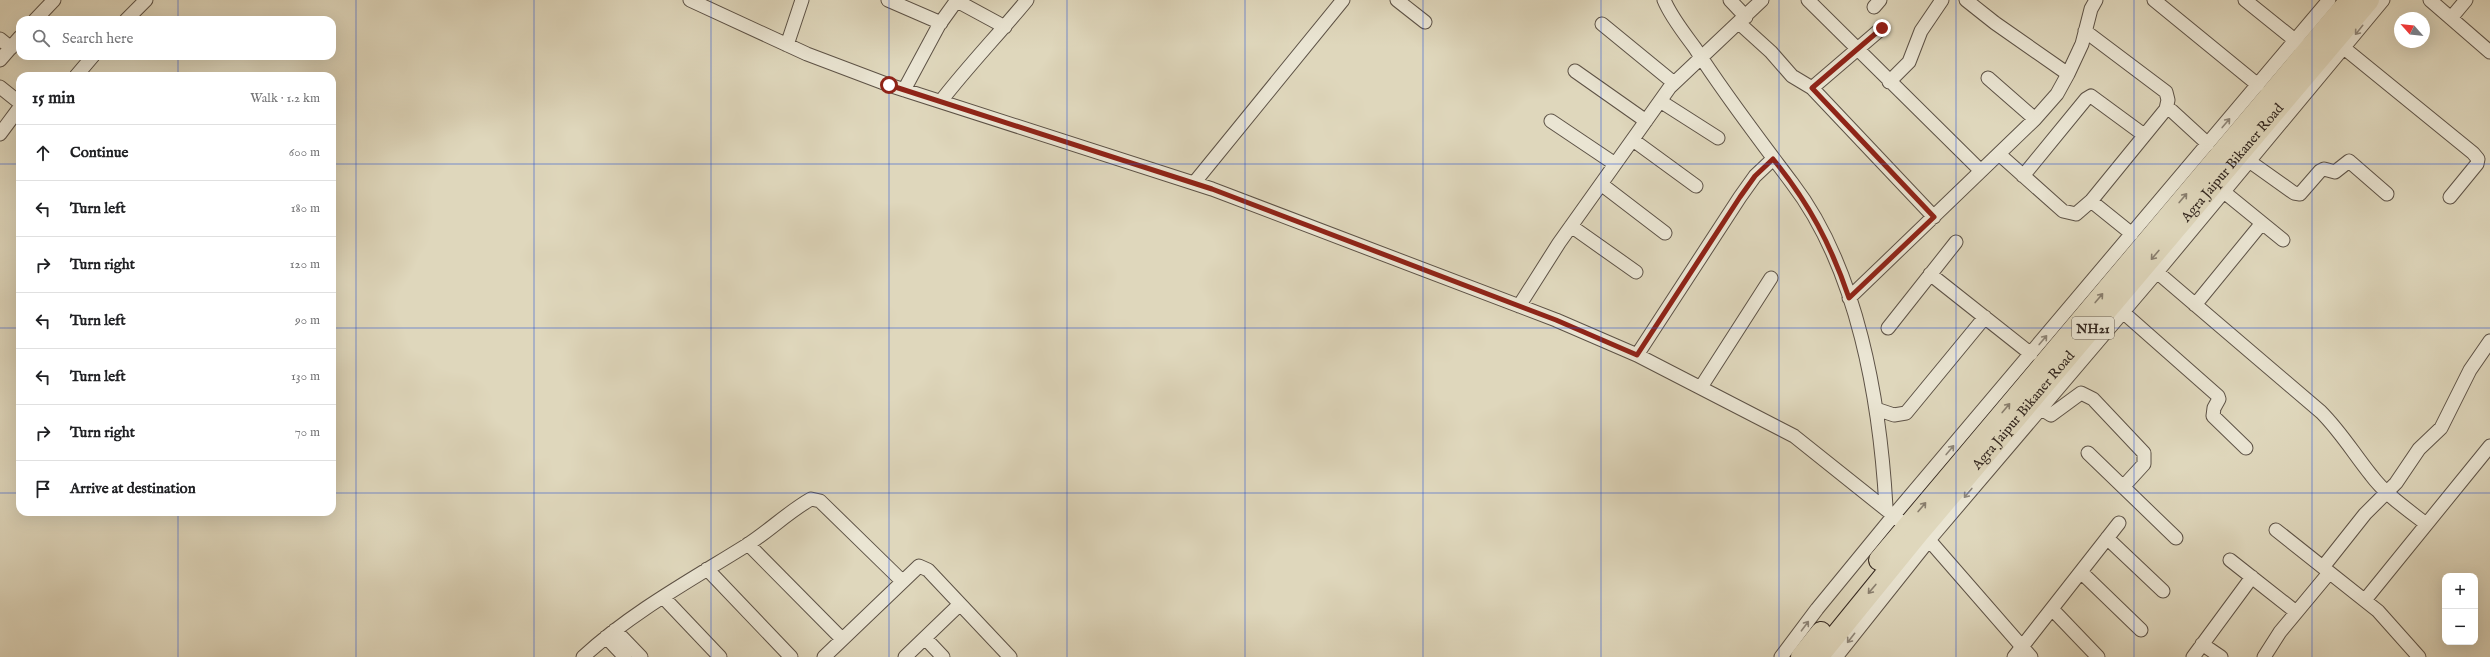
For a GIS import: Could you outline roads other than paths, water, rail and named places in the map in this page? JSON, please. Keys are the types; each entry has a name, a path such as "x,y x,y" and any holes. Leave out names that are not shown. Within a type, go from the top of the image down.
{"highway":[{"name":"Agra Jaipur Bikaner Road","path":"1801,657 1907,525 2301,45 2350,0"},
{"name":"Agra Jaipur Bikaner Road","path":"1818,657 1907,525 2118,308 2369,0"}],"street":[{"path":"39,16 54,0"},
{"path":"130,16 146,0"},
{"path":"690,0 787,45 904,90 1194,183 1519,306 1637,355 1794,436 1907,525 2022,654 2052,609 2119,523"},
{"path":"787,45 802,0"},
{"path":"888,0 941,23"},
{"path":"904,90 941,23 957,0 1005,27"},
{"path":"941,102 965,69 1005,27 1027,0"},
{"path":"1194,183 1343,0"},
{"path":"1397,0 1425,22"},
{"path":"1664,0 1700,57 1773,159 1793,184 1819,225 1835,257 1849,298 1876,409 1883,463 1907,525"},
{"path":"1730,0 1742,20 1792,76 1812,88 1934,217"},
{"path":"1519,306 1571,226 1674,83 1762,0"},
{"path":"1808,0 1830,20 1889,82 1982,171"},
{"path":"1889,82 1909,62 1921,31 1942,0"},
{"path":"1966,0 1995,23 2068,74"},
{"path":"1849,298 1982,171 2035,119 2057,94 2068,74 2086,31 2096,0"},
{"path":"2154,0 2258,85"},
{"path":"2245,0 2301,45"},
{"path":"1836,657 1907,525 2031,354 2258,85 2301,45 2329,0"},
{"path":"1781,657 1817,609 1907,525 2040,408 2118,308 2157,272 2383,0"},
{"path":"2430,0 2490,52"},
{"path":"2451,18 2466,0"},
{"path":"1602,24 1674,83"},
{"path":"1812,88 1882,28"},
{"path":"1999,154 2069,214 2082,210 2091,201 2166,109 2168,100 2166,92 2086,31"},
{"path":"0,38 11,48"},
{"path":"0,60 16,42"},
{"path":"2344,48 2473,153 2478,159 2477,164 2450,197"},
{"path":"79,72 90,60"},
{"path":"1575,71 1646,121"},
{"path":"1988,78 2035,119"},
{"path":"0,87 16,100"},
{"path":"2023,176 2086,99 2091,96 2144,135"},
{"path":"1660,101 1718,138"},
{"path":"2166,109 2172,111 2208,144"},
{"path":"0,134 16,112"},
{"path":"1551,121 1615,164"},
{"path":"1633,140 1696,186"},
{"path":"1637,355 1740,197 1755,176 1773,159"},
{"path":"2249,161 2294,193 2300,194 2324,169 2336,172 2349,161 2387,194"},
{"path":"1601,184 1665,233"},
{"path":"2224,192 2283,240"},
{"path":"2091,201 2132,234"},
{"path":"2195,305 2262,223"},
{"path":"1571,226 1636,272"},
{"path":"1888,328 1956,242"},
{"path":"2157,272 2321,412 2386,492 2426,524"},
{"path":"1930,274 2031,354"},
{"path":"1701,387 1771,278"},
{"path":"2118,308 2218,396 2219,400 2214,408 2213,416 2246,448"},
{"path":"1876,409 1894,415 1906,413 1985,317"},
{"path":"2264,657 2365,514 2386,492 2419,449 2441,428 2448,419 2463,383 2490,341"},
{"path":"2040,408 2051,415 2080,393 2093,400 2144,452 2144,464 2123,487"},
{"path":"2365,600 2490,446"},
{"path":"2088,453 2176,538"},
{"path":"583,657 610,634 663,597 748,544 807,502 815,499 902,581"},
{"path":"2276,530 2365,600 2419,657"},
{"path":"2107,538 2163,591"},
{"path":"748,544 842,639"},
{"path":"2230,560 2296,612"},
{"path":"824,657 902,581 916,568 922,566 928,570 959,605 1010,657"},
{"path":"707,569 791,657"},
{"path":"2081,572 2141,630"},
{"path":"2193,657 2252,577"},
{"path":"663,597 720,657"},
{"path":"905,657 959,605"},
{"path":"2052,609 2098,657"},
{"path":"610,634 625,657"},
{"path":"610,634 641,657"},
{"path":"925,638 943,657"},
{"path":"2202,644 2221,657"}]}
